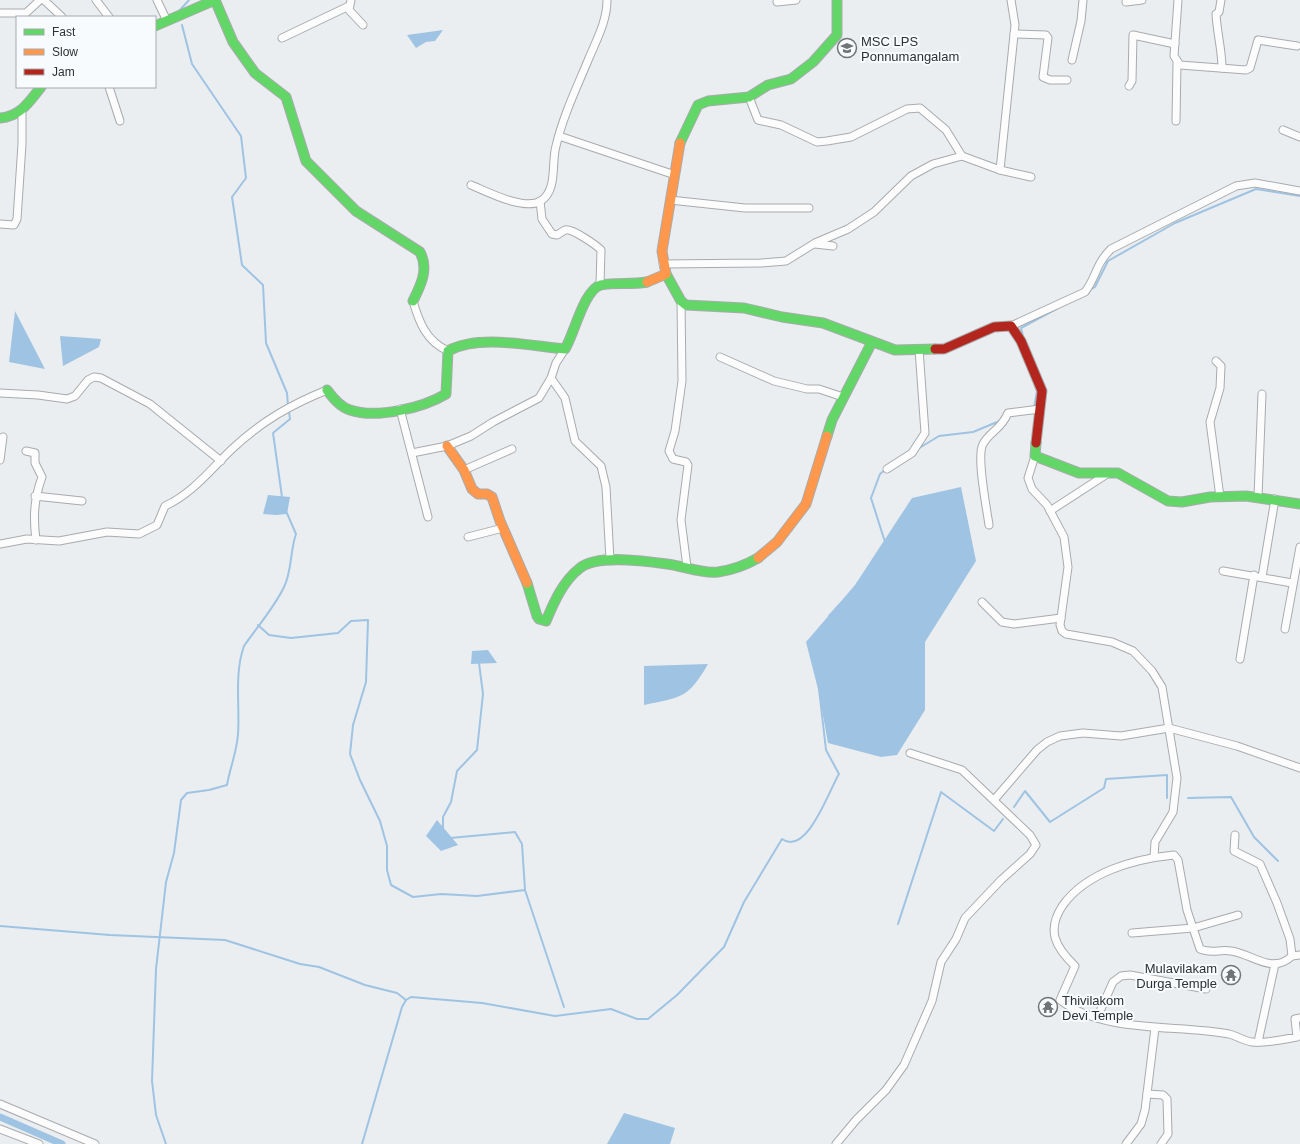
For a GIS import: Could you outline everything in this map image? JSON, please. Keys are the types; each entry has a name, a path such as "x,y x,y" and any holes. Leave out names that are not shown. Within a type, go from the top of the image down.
{"street":[{"path":"0,14 26,13 40,0"},
{"path":"44,0 61,16"},
{"path":"96,0 108,16"},
{"path":"157,0 167,21"},
{"path":"156,26 216,0 233,42 255,73 286,97 306,161 356,211 420,252 425,259 426,268 413,301 424,330 432,341 448,351"},
{"path":"471,185 520,203 528,204 540,201 550,188 553,180 555,148 572,100 600,32 605,17 607,0"},
{"path":"777,2 796,0"},
{"path":"687,567 680,520 688,465 686,462 673,459 669,451 675,431 682,381 681,301 666,274 663,264 662,251 682,136 698,105 708,101 749,97 768,85 791,79 813,62 837,35 837,0"},
{"path":"1000,170 1014,34 1015,14 1011,0"},
{"path":"1072,60 1082,21 1083,0"},
{"path":"1126,2 1142,0"},
{"path":"1176,122 1177,62 1174,56 1178,0"},
{"path":"1221,0 1218,12 1216,14 1216,23 1222,55 1222,68"},
{"path":"350,3 349,10 363,25"},
{"path":"282,38 350,3"},
{"path":"1014,34 1046,35 1048,38 1043,78 1050,80 1067,80"},
{"path":"1129,86 1132,81 1133,35 1175,44"},
{"path":"1177,62 1180,65 1246,70 1250,68 1258,40 1297,46"},
{"path":"0,118 14,116 22,111 40,88"},
{"path":"109,88 120,121"},
{"path":"749,97 758,120 781,125 817,142 851,138 906,110 920,108 946,130 962,156"},
{"path":"0,224 14,225 17,219 22,144 22,111"},
{"path":"1284,130 1300,137"},
{"path":"559,136 675,175"},
{"path":"663,264 761,263 786,260 815,244 848,229 874,212 911,176 933,164 962,156 1000,170 1031,177"},
{"path":"681,301 686,304 698,306 744,308 782,317 823,323 895,350 944,349 994,327 1003,325 1011,326 1085,292 1092,282 1102,258 1111,250 1166,221 1195,209 1236,186 1255,183 1300,191"},
{"path":"670,200 745,208 809,208"},
{"path":"540,201 542,219 552,234 557,235 565,230 569,230 589,241 601,250 600,285"},
{"path":"815,244 833,246"},
{"path":"412,453 447,446 471,436 493,422 539,398 551,378 556,363 574,333 588,297 595,288 600,285 634,285 648,282 666,274"},
{"path":"1011,326 1021,341 1042,391 1035,456 1028,478 1032,489 1050,511 1064,537 1068,567 1061,618 1062,631 1066,634 1112,642 1133,651 1152,671 1162,687 1177,778 1173,812 1155,842 1154,857"},
{"path":"447,446 464,470 474,492 492,497 503,528 530,591 536,614 539,619 546,621 552,604 567,581 581,567 593,562 610,560 667,564 703,571 732,570 747,565 777,542 806,504 832,420 872,342"},
{"path":"0,544 27,539 59,541 107,532 139,534 157,525 165,506 180,499 206,477 221,461 264,422 292,404 327,390 340,406 351,411 375,414 440,400 446,394 448,351 454,346 468,343 565,349"},
{"path":"887,468 912,453 925,433 919,349"},
{"path":"720,357 774,381 807,389 820,389 843,397"},
{"path":"1216,361 1221,366 1220,388 1210,422 1220,497"},
{"path":"0,393 38,395 67,399 75,396 88,380 94,377 101,378 150,404 221,461"},
{"path":"551,378 565,398 575,441 601,466 603,472 606,486 610,560"},
{"path":"1258,497 1262,394"},
{"path":"400,409 428,517"},
{"path":"989,525 982,483 982,446 989,436 1003,424 1008,413 1040,409"},
{"path":"0,460 3,437"},
{"path":"464,470 512,449"},
{"path":"26,451 35,453 36,463 42,477 35,496 33,509 36,540"},
{"path":"1035,456 1079,473 1118,473 1168,502 1182,502 1220,497 1258,497 1300,504"},
{"path":"1050,511 1107,474"},
{"path":"35,496 82,501"},
{"path":"1262,577 1275,499"},
{"path":"468,537 503,528"},
{"path":"1285,629 1292,583 1300,547"},
{"path":"1223,571 1254,575 1292,583"},
{"path":"1240,659 1254,575"},
{"path":"982,602 1002,622 1014,624 1061,618"},
{"path":"994,800 1037,750 1047,742 1060,736 1082,733 1120,736 1169,728 1237,746 1300,768"},
{"path":"836,1144 856,1120 886,1090 904,1065 932,1001 941,962 956,939 965,918 1001,880 1030,854 1035,847 1033,838 962,770 910,753"},
{"path":"1234,835 1234,851 1260,864 1290,939 1292,956"},
{"path":"1300,956 1292,956 1285,962 1275,964 1231,951 1211,952 1200,949 1187,910 1177,857 1174,855 1154,857 1102,874 1086,883 1071,894 1055,918 1053,929 1060,950 1075,966 1060,1000 1071,1009 1097,1018 1155,1028 1230,1034 1252,1042 1297,1037 1295,1019 1300,1018"},
{"path":"1132,933 1193,928 1238,915"},
{"path":"1258,1042 1275,964"},
{"path":"1097,1018 1113,982 1121,976 1130,975 1206,989"},
{"path":"1126,1144 1141,1124 1145,1110 1155,1028"},
{"path":"1147,1094 1163,1095 1167,1099 1168,1134 1161,1144"},
{"path":"0,1104 95,1144"},
{"path":"0,1129 39,1144"}],"water":[{"path":"443,30 435,41 426,42 416,48 407,35"},
{"path":"15,311 45,369 9,362"},
{"path":"60,336 101,339 99,347 63,366"},
{"path":"961,487 976,561 925,642 925,710 897,755 881,757 828,743 819,693 806,642 855,585 912,498"},
{"path":"268,495 290,497 287,514 263,514"},
{"path":"488,650 497,663 471,664 472,651"},
{"path":"708,664 695,684 682,695 644,705 644,666"},
{"path":"437,820 458,845 441,851 426,836"},
{"path":"624,1113 675,1128 670,1144 607,1144"}],"waterway":[{"path":"179,11 189,0"},
{"path":"182,25 192,64 241,136 246,178 232,197 242,265 263,285 266,343 287,393 288,406"},
{"path":"1088,291 1095,287 1108,261 1175,223 1256,189 1300,196"},
{"path":"1023,336 1021,328 1058,308"},
{"path":"1034,408 1037,391 1035,386"},
{"path":"282,497 273,433 290,419 289,411"},
{"path":"916,450 939,436 973,432 1002,420"},
{"path":"885,542 871,498 880,474 886,469"},
{"path":"166,1144 156,1115 152,1081 156,969 166,882 174,853 181,800 187,793 209,790 227,785 237,740 238,679 244,646 275,602 287,581 296,534 286,511"},
{"path":"829,616 841,603"},
{"path":"258,625 269,635 291,638 338,633 351,621 368,620 366,682 353,725 350,754 360,780 380,821 387,846 387,870 391,885 413,897 441,894 477,896 525,890 564,1007"},
{"path":"443,829 443,817 451,802 457,771 477,750 483,694 479,663"},
{"path":"362,1144 402,1007 406,1000 411,997 482,1003 555,1016 611,1009 637,1019 648,1019 677,995 724,947 744,902 782,839 791,842 800,838 809,830 824,805 839,774 826,750 819,689"},
{"path":"1014,807 1025,791 1050,822 1104,788 1106,779 1167,775 1167,798"},
{"path":"898,924 941,792 994,831 1003,819"},
{"path":"1188,798 1231,797 1254,837 1278,861"},
{"path":"450,838 515,832 522,844 525,890"},
{"path":"0,926 110,935 225,940 300,964 319,967 365,985 397,993 406,1000"},
{"path":"0,1117 62,1144"}],"traffic: fast":[{"path":"156,26 215,0 233,42 255,73 286,97 306,161 356,211 420,252 423,258 424,271 419,289 413,301"},
{"path":"680,143 698,105 708,101 749,97 768,85 791,79 813,62 837,35 837,0"},
{"path":"0,118 7,117 19,111 40,88"},
{"path":"666,274 681,301 686,305 744,308 782,317 823,323 895,350 935,349"},
{"path":"327,390 343,407 361,412 386,413 425,404 446,394 448,351 460,346 489,342 505,342 565,349 580,313 589,295 595,288 606,284 647,282"},
{"path":"827,436 832,420 872,342"},
{"path":"1036,443 1035,456 1079,473 1118,473 1168,501 1182,502 1210,497 1246,496 1300,504"},
{"path":"527,583 537,616 539,619 546,621 564,585 574,573 580,568 598,561 635,560 673,565 699,571 718,572 734,569 758,558"}],"traffic: slow":[{"path":"647,282 666,274 662,251 680,143"},
{"path":"758,558 777,542 806,504 827,436"},
{"path":"447,446 464,470 472,489 478,494 487,494 492,497 500,521 527,583"}],"traffic: jam":[{"path":"935,349 944,349 994,327 1011,326 1021,341 1042,391 1036,443"}],"place":[{"name":"MSC LPS Ponnumangalam","path":"847,48"},
{"name":"Mulavilakam Durga Temple","path":"1231,975"},
{"name":"Thivilakom Devi Temple","path":"1048,1007"}]}
